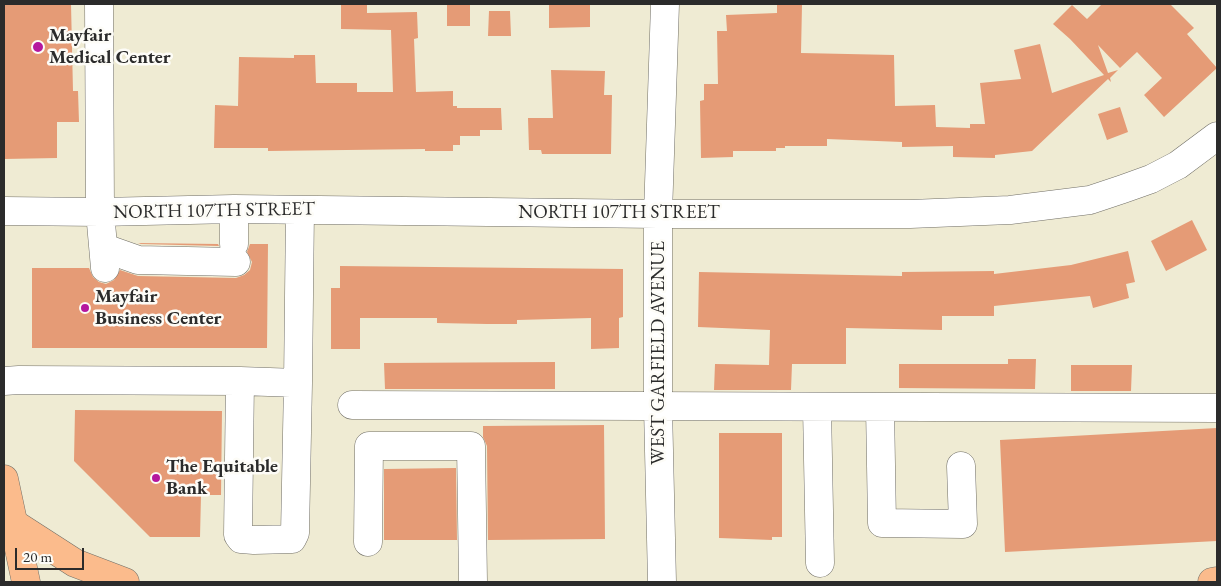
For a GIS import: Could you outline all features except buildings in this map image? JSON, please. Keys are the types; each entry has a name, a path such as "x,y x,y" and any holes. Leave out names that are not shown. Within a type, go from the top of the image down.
{"main road":[{"path":"4,478 26,582"},
{"path":"14,523 75,563 125,582"},
{"path":"1212,582 1217,581"}],"street":[{"path":"98,4 100,212 104,258 138,260 235,253 234,209"},
{"name":"WEST GARFIELD AVENUE","path":"662,582 658,407 658,214 665,4"},
{"name":"NORTH 107TH STREET","path":"4,211 100,212 234,209 658,214 910,214 1050,206 1090,200 1151,179 1178,165 1217,136"},
{"path":"240,381 238,535 241,539 254,540 284,541 294,538 300,210"},
{"path":"4,381 240,381 298,383"},
{"path":"352,406 1217,408"},
{"path":"818,407 820,563"},
{"path":"880,407 882,523 963,524 961,466"},
{"path":"368,542 369,446 472,446 473,582"}],"place":[{"name":"Mayfair Medical Center","path":"38,47"},
{"name":"Mayfair Business Center","path":"85,308"},
{"name":"The Equitable Bank","path":"156,478"}]}
